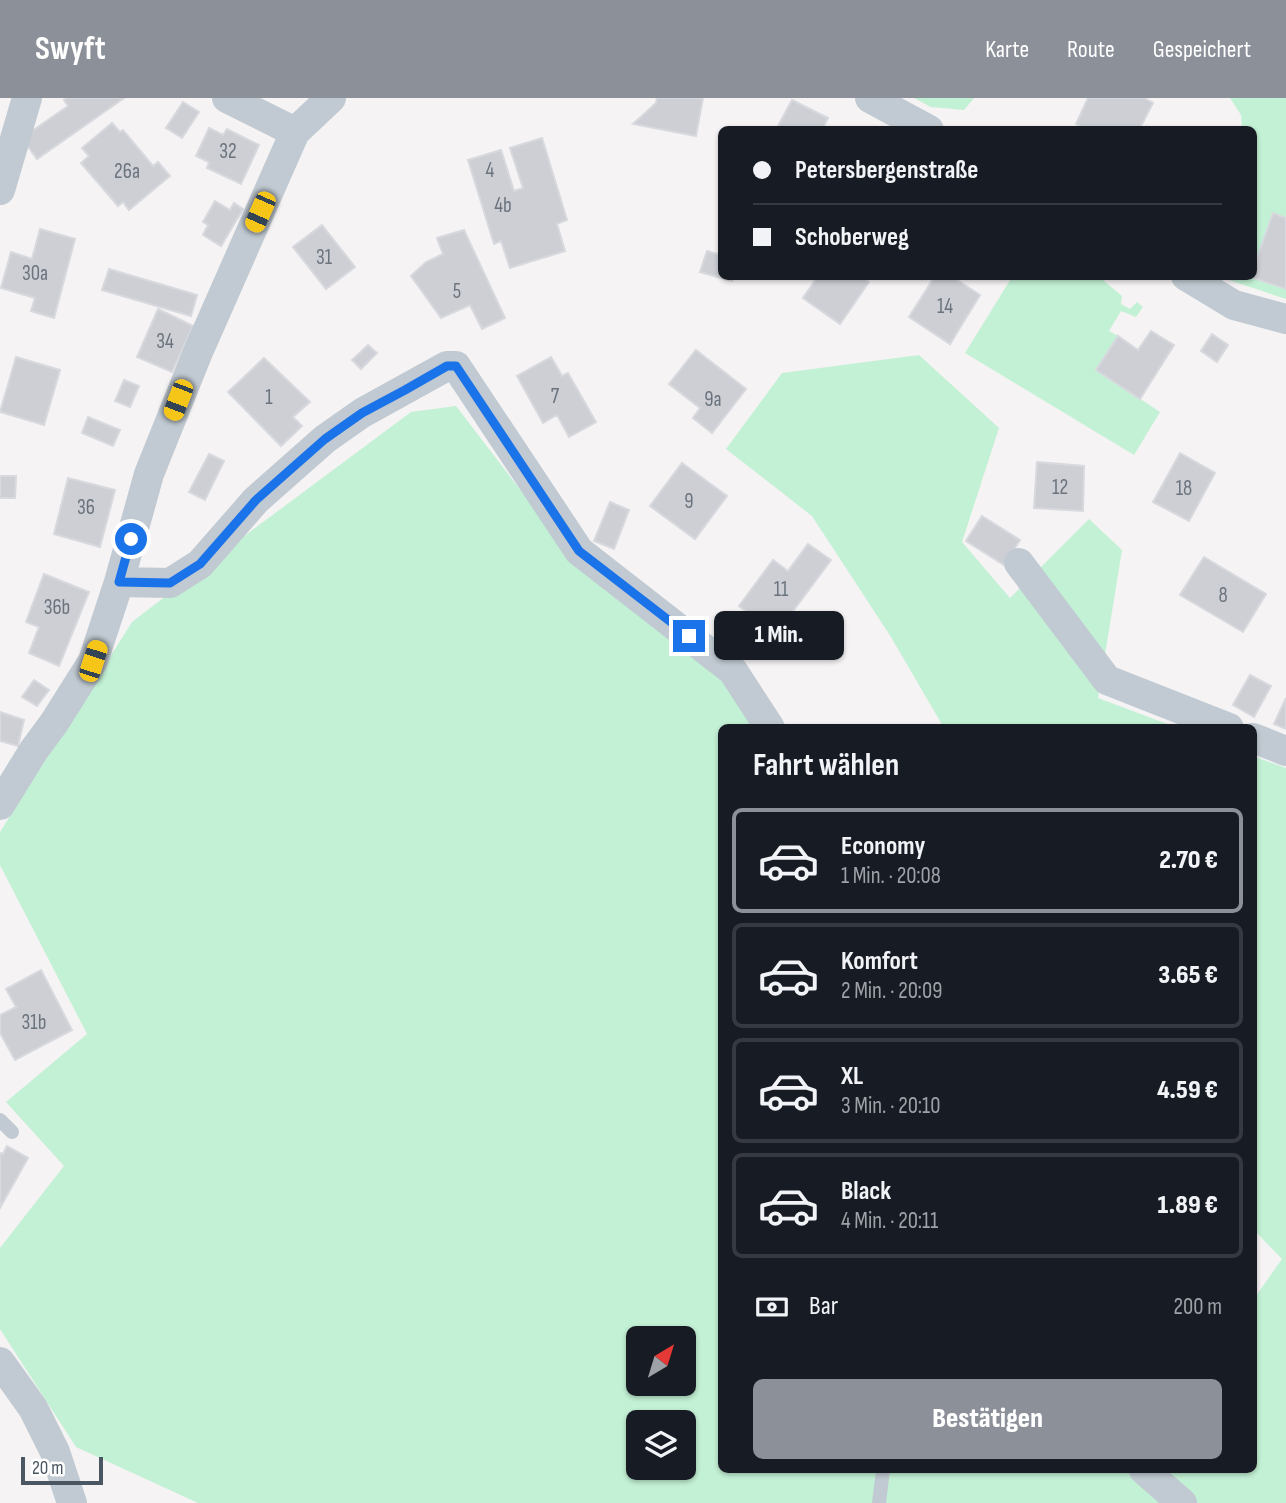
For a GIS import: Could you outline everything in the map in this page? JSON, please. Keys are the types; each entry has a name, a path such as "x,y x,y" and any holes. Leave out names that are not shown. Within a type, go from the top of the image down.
{"street":[{"path":"0,190 27,98"},
{"path":"227,98 295,132"},
{"path":"0,805 93,661 119,582 149,474 198,352 295,132 331,98"},
{"path":"870,98 922,126"},
{"path":"1192,280 1234,306 1286,319"},
{"path":"119,582 170,583 200,564 256,500 325,439 362,413 447,366 456,366 579,551 733,671 767,724"},
{"path":"1019,563 1107,680 1218,724"},
{"path":"1257,740 1286,751"},
{"path":"0,1362 30,1403 55,1451 72,1503"},
{"path":"1147,1473 1182,1503"}],"lane":[{"path":"0,1120 12,1132"},
{"path":"879,1503 883,1473"}],"green space":[{"path":"914,98 974,98 964,110 931,107"},
{"path":"1230,98 1286,98 1286,299 1229,280 1257,280 1257,126 1242,126 1241,115"},
{"path":"1010,280 1104,280 1122,296 1121,304 1130,309 1137,302 1143,307 1136,317 1121,311 1109,331 1118,336 1097,370 1160,412 1134,455 965,353"},
{"path":"919,355 999,428 962,542 1010,598 1089,519 1122,550 1098,698 1167,724 942,724 891,637 812,516 726,449 782,373"},
{"path":"456,406 567,551 728,679 756,724 718,724 718,1473 1257,1473 1257,1294 1282,1259 1257,1233 1257,757 1286,768 1286,1503 198,1503 76,1447 0,1329 0,1248 64,1166 6,1102 87,1034 0,865 0,832 132,622 411,412"}],"building":[{"path":"124,98 37,159 22,138 68,106 64,100"},
{"path":"657,98 703,98 696,136 633,124 656,103"},
{"path":"1088,98 1144,98 1153,103 1141,126 1076,124"},
{"path":"792,100 828,118 824,126 778,126"},
{"path":"183,102 199,112 182,138 166,128"},
{"path":"112,123 120,132 123,130 153,166 158,162 170,176 129,210 123,202 118,206 81,163 89,156 82,148"},
{"path":"209,128 223,135 227,129 259,145 241,184 207,168 209,162 196,156"},
{"path":"542,138 567,220 557,224 565,251 510,268 501,241 494,244 468,160 501,150 514,191 523,188 510,148"},
{"path":"215,201 230,210 234,203 243,209 221,246 203,235 208,225 203,222"},
{"path":"1273,213 1286,218 1286,289 1257,279 1257,259"},
{"path":"322,225 355,267 326,289 293,247"},
{"path":"40,229 75,239 54,318 31,311 35,298 1,288 11,252 32,259"},
{"path":"464,230 505,318 482,329 470,305 441,318 411,276 426,262 443,254 437,238"},
{"path":"707,251 718,254 718,277 700,272"},
{"path":"109,269 197,295 191,316 102,290"},
{"path":"815,280 869,282 840,324 803,298"},
{"path":"932,280 957,280 980,295 950,344 909,317"},
{"path":"158,309 193,326 172,372 137,357"},
{"path":"1151,331 1174,345 1140,399 1096,370 1118,336 1138,350"},
{"path":"1212,334 1228,345 1217,362 1201,351"},
{"path":"368,345 377,353 361,369 352,360"},
{"path":"696,350 746,389 712,433 693,418 700,408 669,384"},
{"path":"16,357 60,370 44,425 0,412"},
{"path":"551,357 562,376 568,373 596,422 569,437 557,415 543,423 517,376"},
{"path":"264,358 310,402 293,417 302,426 281,446 228,392"},
{"path":"124,380 139,386 130,407 115,401"},
{"path":"88,417 120,430 113,446 82,433"},
{"path":"1180,453 1215,473 1189,521 1153,502"},
{"path":"209,454 224,461 205,500 189,492"},
{"path":"1037,462 1084,466 1083,511 1034,508"},
{"path":"682,463 727,496 695,539 650,506"},
{"path":"0,476 16,476 15,498 0,498"},
{"path":"68,478 115,490 100,547 54,534"},
{"path":"610,502 629,510 614,549 594,541"},
{"path":"982,516 1020,540 1004,565 966,541"},
{"path":"808,544 831,560 767,646 742,628 752,616 739,606 773,560 788,571"},
{"path":"1204,557 1266,594 1243,632 1180,595"},
{"path":"44,574 89,592 59,666 29,653 39,627 26,622"},
{"path":"1250,675 1271,686 1254,717 1233,705"},
{"path":"34,680 49,690 37,706 22,697"},
{"path":"1286,698 1286,729 1274,724"},
{"path":"0,712 24,720 18,746 0,741"},
{"path":"41,970 72,1030 15,1060 0,1033 0,1015 16,1007 6,989"},
{"path":"7,1146 28,1158 0,1208 0,1153 3,1154"}],"route":[{"path":"131,539 119,582 170,583 200,564 256,500 325,439 362,413 447,366 456,366 579,551 689,636"}]}
